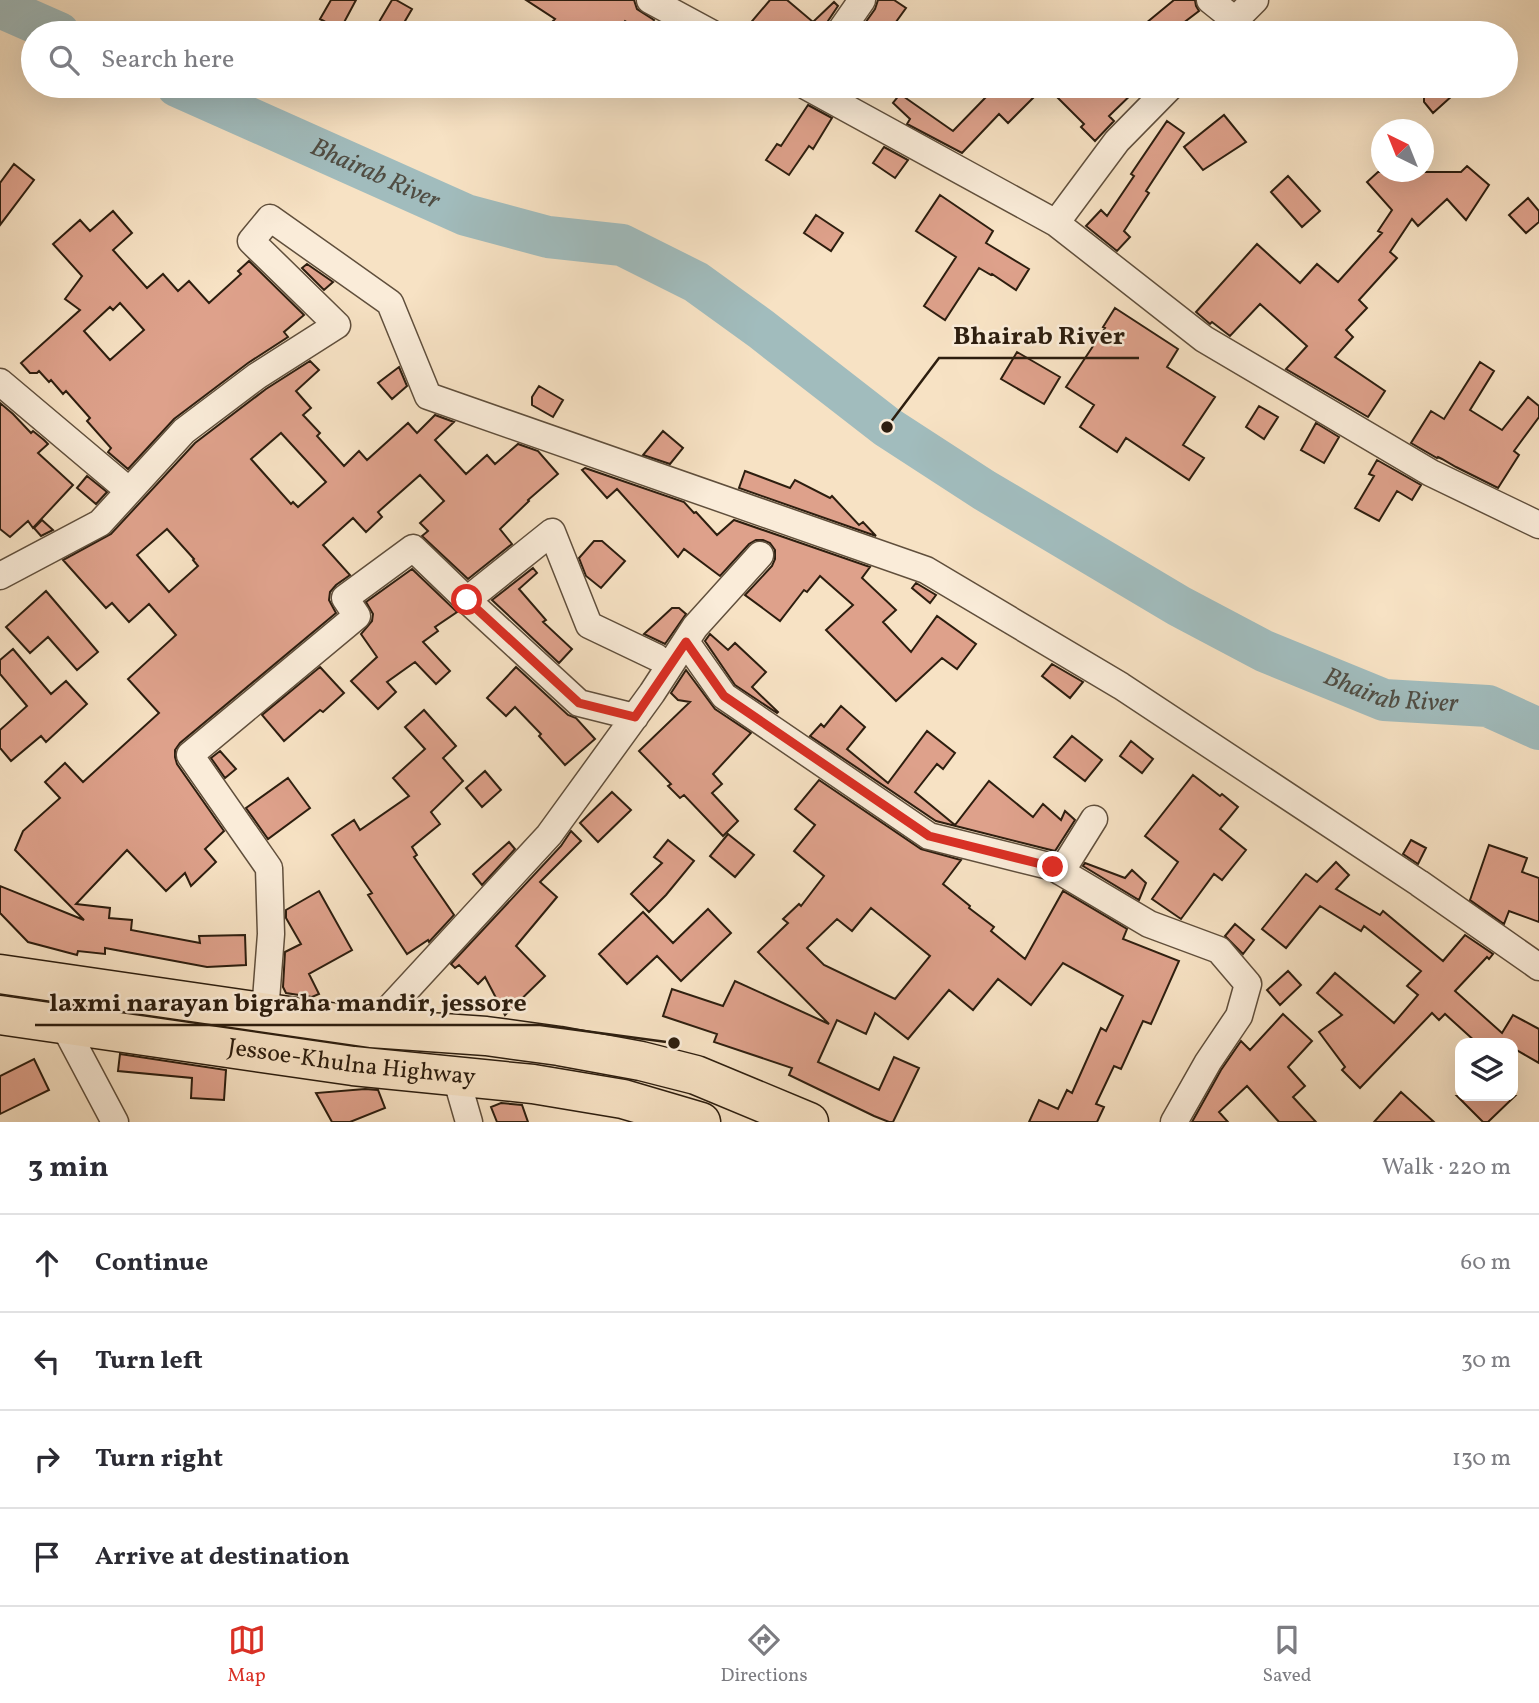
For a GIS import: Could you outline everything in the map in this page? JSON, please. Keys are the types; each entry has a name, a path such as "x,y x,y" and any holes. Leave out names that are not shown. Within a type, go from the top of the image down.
{"highway":[{"name":"Jessoe-Khulna Highway","path":"0,974 370,1028 486,1035 641,1061 696,1075 809,1122"},
{"name":"Jessoe-Khulna Highway","path":"0,1015 354,1066 533,1084 623,1099 701,1122"}],"street":[{"path":"650,0 689,21"},
{"path":"847,21 862,0"},
{"path":"1210,0 1225,21"},
{"path":"1235,21 1255,0"},
{"path":"828,98 1056,223 1204,339 1431,473 1539,525"},
{"path":"1056,223 1117,141 1159,98"},
{"path":"0,576 100,523 184,431 257,376 337,325 251,241 270,218 390,303 428,396 926,570 1121,686 1419,883 1539,967"},
{"path":"0,382 121,484"},
{"path":"467,600 552,532 589,625 656,657"},
{"path":"265,1013 271,934 269,868 190,755 357,616 345,598 413,548 579,703 635,717"},
{"path":"370,1028 549,835 635,717 695,627 760,555"},
{"path":"686,642 724,696 929,836 1053,867 1149,924 1219,950 1248,984 1239,1016 1208,1062 1174,1122"},
{"path":"1061,872 1094,819"},
{"path":"63,1024 115,1122"},
{"path":"456,1077 469,1122"}],"building":[{"path":"331,0 356,0 345,21 320,19"},
{"path":"392,0 412,9 405,21 380,21"},
{"path":"526,0 634,0 637,9 654,20 553,21 555,19"},
{"path":"770,0 787,0 812,21 752,21"},
{"path":"878,0 894,0 906,8 897,21 866,21"},
{"path":"1174,0 1195,0 1199,11 1186,21 1149,21"},
{"path":"834,2 838,6 828,21 814,21"},
{"path":"897,98 906,98 953,131 985,98 1033,98 1008,123 999,114 962,153 907,124 910,119 893,103"},
{"path":"1058,98 1128,98 1109,116 1114,121 1095,141 1081,127 1084,124"},
{"path":"1424,98 1450,98 1433,113"},
{"path":"808,105 832,118 813,149 809,146 789,175 766,160 777,144 781,146"},
{"path":"1224,115 1246,142 1203,170 1184,147"},
{"path":"1167,121 1184,133 1146,191 1149,193 1124,231 1130,237 1117,251 1086,226 1101,210 1107,216 1134,176 1131,174"},
{"path":"884,147 908,160 895,178 873,163"},
{"path":"14,164 34,180 0,225 0,183"},
{"path":"1467,166 1489,185 1466,220 1447,199 1418,226 1412,219 1390,252 1397,258 1359,300 1367,308 1346,330 1353,337 1335,357 1385,391 1368,417 1286,369 1307,346 1260,304 1230,336 1196,312 1257,244 1300,283 1317,264 1338,282 1382,233 1378,231 1392,210 1367,182 1371,178 1371,182 1434,182 1434,172 1461,172"},
{"path":"1288,176 1320,211 1302,227 1271,192"},
{"path":"940,195 993,231 986,243 1029,269 1016,290 979,268 945,320 924,306 956,257 916,231"},
{"path":"1528,198 1539,211 1539,222 1526,233 1509,215"},
{"path":"113,211 132,233 113,250 147,288 163,274 178,291 189,281 209,303 241,274 238,271 249,261 304,315 284,332 288,337 248,363 174,419 128,469 108,452 111,448 87,421 90,418 66,391 63,394 39,371 30,373 21,363 80,310 65,299 82,276 53,244 80,220 90,231","holes":["120,303 144,330 110,360 84,331 110,307 113,310"]},
{"path":"816,215 843,233 831,251 804,233"},
{"path":"307,264 333,282 324,290 302,268"},
{"path":"1115,308 1178,349 1167,367 1215,397 1183,445 1204,458 1189,480 1126,438 1117,452 1080,427 1094,405 1066,387"},
{"path":"1017,352 1060,377 1044,404 1001,379"},
{"path":"310,361 319,370 296,391 311,408 303,415 320,433 317,436 344,466 359,451 367,460 408,423 417,433 435,415 454,422 435,440 466,474 487,455 495,464 518,444 538,451 558,474 500,529 512,544 468,579 422,536 428,531 420,523 444,501 420,475 378,512 382,517 366,532 353,518 323,545 350,575 330,592 329,600 336,613 175,750 177,764 224,831 205,849 216,862 191,886 185,873 166,891 127,850 76,904 110,908 109,918 132,920 131,930 200,943 199,936 245,935 246,965 207,967 105,948 105,954 78,951 77,955 28,942 0,913 0,886 84,920 15,850 23,831 60,798 45,782 65,763 83,782 159,713 128,679 176,635 149,604 129,622 112,603 106,608 63,560 111,534 195,443 266,389","holes":["281,433 326,482 298,507 293,502 291,504 251,459","167,529 198,566 169,592 137,555"]},
{"path":"1480,362 1494,371 1470,410 1502,430 1528,397 1539,406 1539,417 1514,451 1519,455 1498,488 1411,443 1431,411 1444,419"},
{"path":"399,367 407,386 392,399 378,383"},
{"path":"539,386 563,400 553,417 532,405 532,397"},
{"path":"0,403 31,433 33,431 48,444 38,453 73,485 33,528 28,521 10,537 0,529"},
{"path":"1259,406 1278,417 1264,439 1246,427"},
{"path":"1316,423 1339,437 1324,463 1301,450"},
{"path":"663,431 683,448 670,464 643,455"},
{"path":"1377,460 1421,485 1412,500 1397,491 1379,521 1355,508 1374,476 1369,474"},
{"path":"585,468 684,502 717,535 734,520 870,567 862,578 896,610 883,622 911,652 937,616 976,644 957,669 942,658 896,701 826,630 853,605 820,576 807,592 804,590 780,621 745,595 772,566 775,550 770,543 756,540 749,544 720,576 684,549 678,557 617,489 607,498 582,470"},
{"path":"745,471 790,488 795,480 830,498 832,496 859,525 863,522 876,536 739,488"},
{"path":"87,476 107,492 96,504 77,488"},
{"path":"42,520 53,530 41,536 34,528"},
{"path":"594,541 602,541 625,561 601,588 586,576 579,558"},
{"path":"533,568 537,573 519,589 546,620 543,622 572,649 559,663 492,600"},
{"path":"412,569 457,612 435,627 438,631 423,642 450,671 436,684 415,662 387,682 396,692 378,709 351,681 377,657 361,634 372,621 373,614 366,602"},
{"path":"916,583 936,595 930,603 912,588"},
{"path":"46,591 98,652 77,670 48,637 30,653 6,627"},
{"path":"672,608 679,608 686,614 665,644 644,634"},
{"path":"710,634 728,650 735,643 766,672 752,687 777,713 735,685 705,641"},
{"path":"13,649 51,694 66,681 87,704 46,742 41,736 11,761 0,748 0,730 27,706 0,674 0,660"},
{"path":"1052,664 1083,682 1070,698 1042,676"},
{"path":"320,667 344,693 284,741 262,715"},
{"path":"516,667 568,715 576,718 595,739 565,765 515,707 506,716 487,698"},
{"path":"686,670 715,709 751,733 713,774 722,784 712,793 738,821 723,836 684,795 680,798 668,786 671,784 639,751 690,702 678,700 671,693"},
{"path":"841,706 865,727 847,749 888,783 927,731 955,753 943,769 937,764 915,792 955,825 989,781 1033,817 1043,804 1061,820 1065,811 1075,820 1055,851 936,821 810,736 821,724 824,727"},
{"path":"424,710 456,746 443,758 463,781 431,812 440,824 412,847 417,855 414,857 454,915 429,942 428,940 407,954 368,895 372,893 332,835 354,820 360,830 409,796 393,778 425,749 405,727"},
{"path":"1072,736 1102,760 1085,781 1054,757"},
{"path":"1131,741 1153,759 1142,773 1120,756"},
{"path":"220,751 236,769 225,778 211,758"},
{"path":"485,771 501,790 482,807 466,788"},
{"path":"1193,775 1238,807 1220,829 1246,850 1222,880 1214,874 1181,919 1152,899 1178,862 1145,836"},
{"path":"288,778 310,808 268,839 246,808"},
{"path":"819,780 921,849 961,860 943,884 994,927 991,931 1025,959 1063,891 1127,929 1123,939 1179,961 1151,1024 1143,1021 1121,1069 1114,1066 1096,1104 1104,1107 1097,1122 1029,1122 1039,1100 1058,1109 1067,1090 1072,1093 1101,1028 1106,1031 1123,996 1063,963 1031,1005 998,979 973,1010 949,990 908,1039 875,1013 866,1034 837,1020 818,1062 879,1090 894,1057 919,1068 893,1122 874,1116 789,1075 792,1068 714,1042 717,1034 663,1016 672,989 723,1006 735,981 829,1024 758,952 788,923 783,919 799,904 801,906 824,876 794,851 815,825 795,809","holes":["871,908 930,956 895,999 824,965 807,948 837,919 852,931"]},
{"path":"612,792 631,810 598,842 580,823"},
{"path":"571,831 581,841 540,882 557,897 516,946 545,976 505,1015 485,977 478,984 459,965 455,968 451,964 561,846"},
{"path":"728,834 754,855 735,877 710,856"},
{"path":"668,840 694,861 649,912 631,894 662,863 654,857"},
{"path":"1411,840 1426,848 1418,864 1403,854"},
{"path":"509,842 515,849 482,885 473,874"},
{"path":"1489,845 1527,858 1522,872 1539,878 1539,922 1509,911 1504,924 1470,900"},
{"path":"1336,862 1349,875 1336,889 1380,915 1383,911 1443,961 1465,935 1493,954 1455,991 1502,1033 1513,1015 1539,1029 1539,1063 1518,1051 1518,1038 1471,1038 1445,1014 1439,1020 1432,1013 1360,1088 1342,1070 1345,1067 1319,1032 1342,1015 1317,993 1335,973 1394,1023 1418,995 1407,986 1421,971 1364,926 1361,931 1320,906 1286,948 1262,929 1306,874 1317,882"},
{"path":"1085,863 1125,878 1132,870 1146,883 1139,900 1083,866"},
{"path":"319,891 352,950 309,974 319,994 312,997 286,993 283,987 285,952 301,944 286,918 286,910"},
{"path":"708,909 731,933 681,981 657,956 627,984 599,954 643,912 673,943"},
{"path":"1235,924 1254,940 1243,954 1225,936"},
{"path":"1288,971 1301,985 1280,1005 1267,990"},
{"path":"1283,1014 1312,1041 1288,1067 1305,1086 1293,1097 1316,1122 1279,1122 1247,1086 1219,1112 1228,1122 1192,1122 1221,1070 1241,1041 1250,1050"},
{"path":"120,1054 226,1070 224,1100 191,1098 192,1078 118,1071"},
{"path":"34,1059 49,1090 0,1114 0,1076"},
{"path":"378,1090 385,1108 350,1122 332,1122 316,1093"},
{"path":"1401,1092 1434,1122 1374,1122"},
{"path":"1462,1101 1510,1101 1488,1122 1483,1122"},
{"path":"501,1103 522,1105 528,1122 497,1122 491,1107"}],"waterway":[{"name":"Bhairab River","path":"0,7 32,21"},
{"name":"Bhairab River","path":"204,98 466,215 548,237 622,245 696,282 887,427 984,490 1179,606 1264,651 1384,700 1488,706 1539,729"}],"place":[{"name":"Bhairab River","path":"887,427"},
{"name":"laxmi narayan bigraha mandir, jessore","path":"674,1043"}],"route":[{"path":"467,600 579,703 635,717 686,642 724,696 929,836 1053,867"}]}
